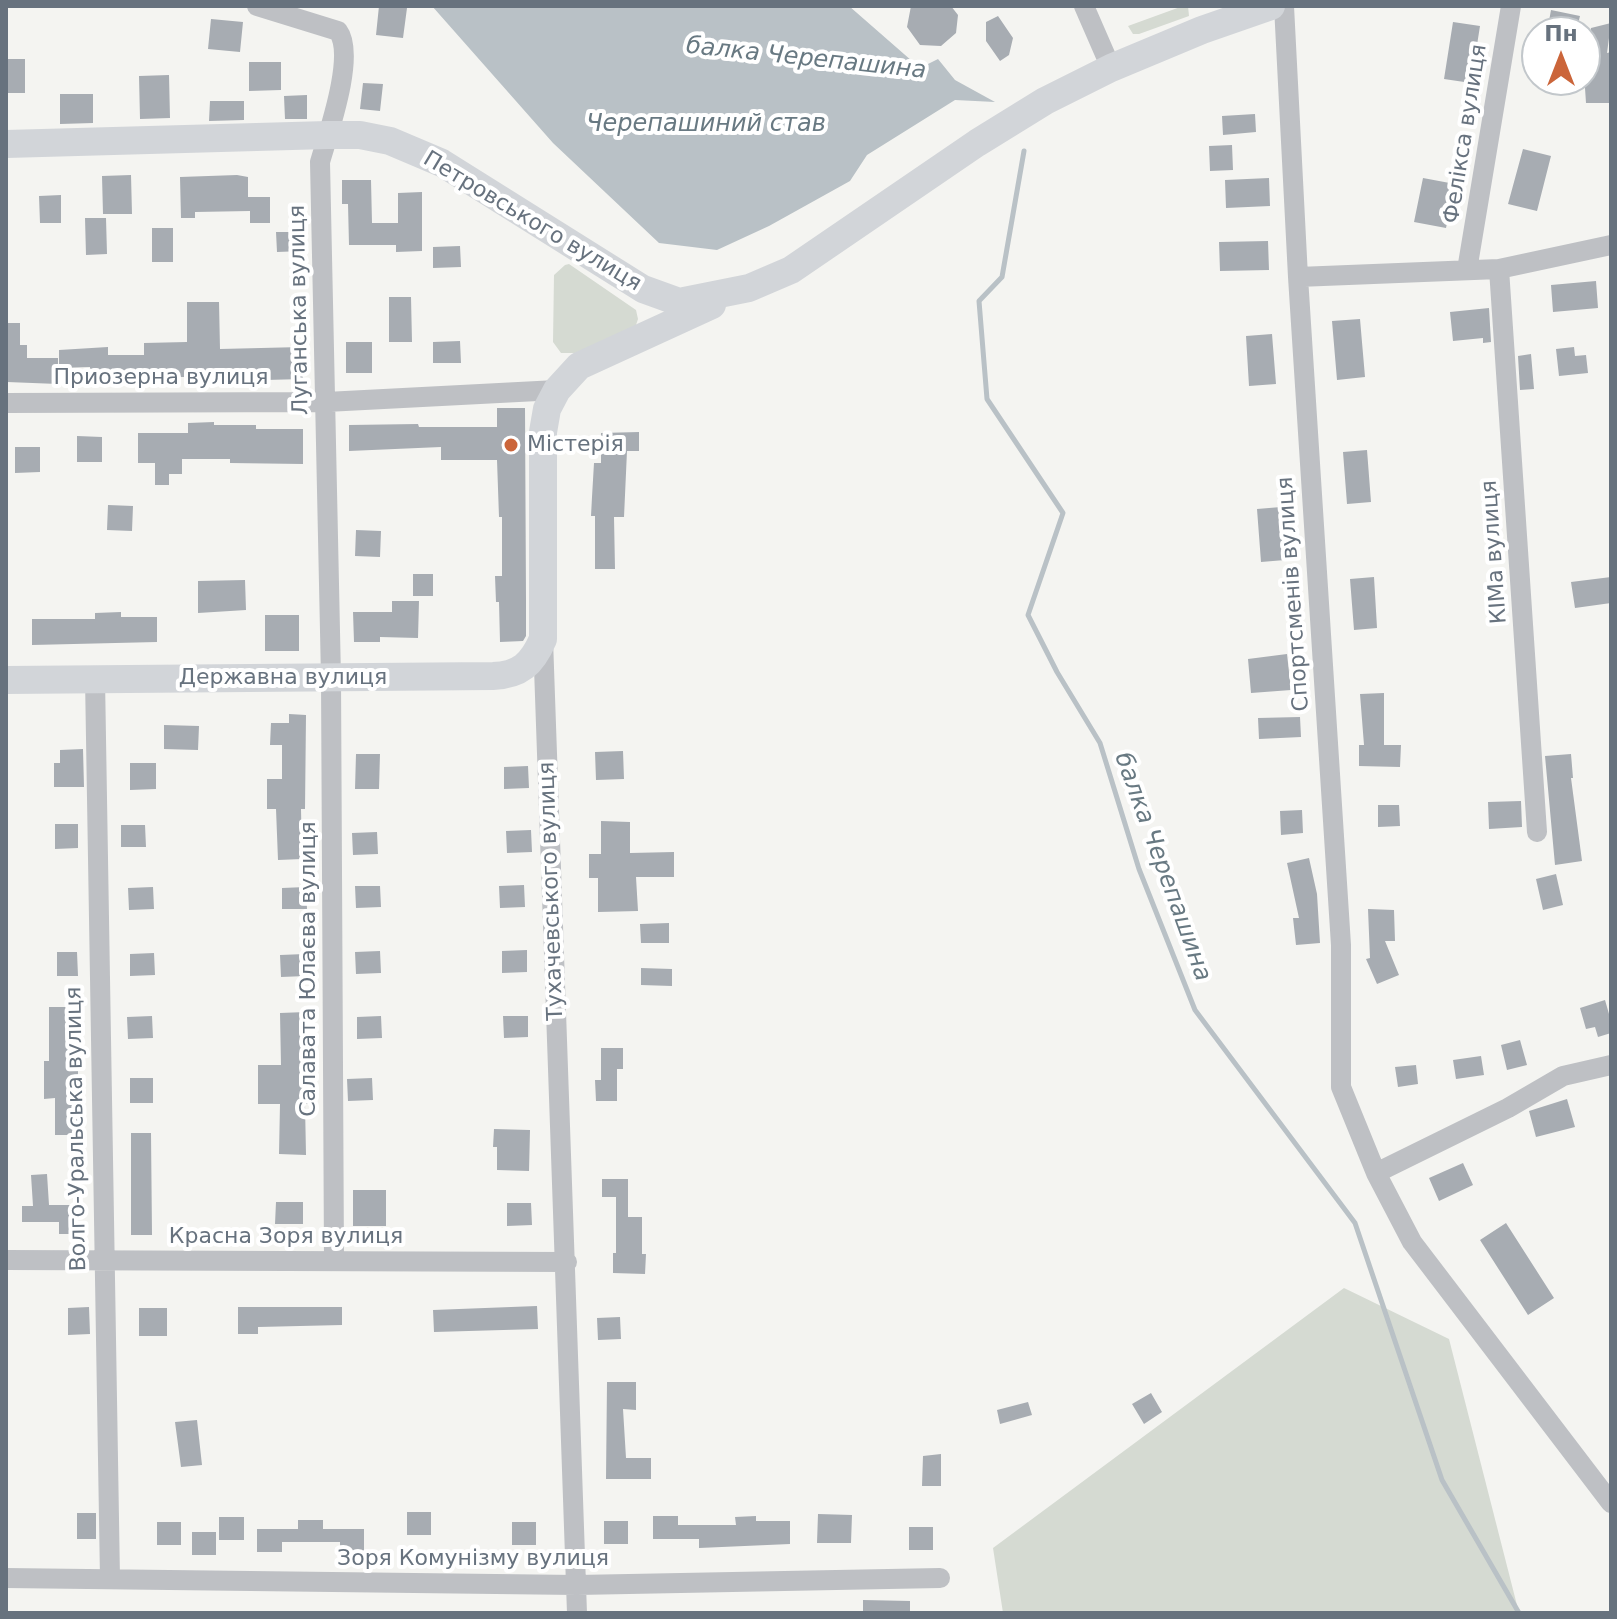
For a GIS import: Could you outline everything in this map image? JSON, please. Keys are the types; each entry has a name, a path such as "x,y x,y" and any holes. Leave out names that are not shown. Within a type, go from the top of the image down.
{"main road":[{"name":"Петровського вулиця","path":"6,144 328,135 360,135 390,141 442,163 643,289 679,302 749,288 791,270 977,143 1045,101 1111,68 1202,30 1271,6"},
{"name":"Тухачевського вулиця","path":"543,639 543,432 547,409 557,390 579,366 749,288"},
{"name":"Державна вулиця","path":"6,680 510,675 529,663 543,639"}],"street":[{"name":"Луганська вулиця","path":"257,6 338,31 343,38 344,59 335,111 320,162 331,678"},
{"path":"1084,6 1111,68"},
{"name":"Спортсменів вулиця","path":"1284,6 1298,277 1341,945 1341,1087 1376,1173 1412,1242 1611,1503"},
{"name":"Фелікса вулиця","path":"1467,270 1511,6"},
{"path":"1298,277 1499,269 1611,245"},
{"name":"КІМа вулиця","path":"1499,269 1537,832"},
{"name":"Приозерна вулиця","path":"6,403 326,402 557,390"},
{"name":"Тухачевського вулиця","path":"543,639 577,1613"},
{"name":"Волго-Уральська вулиця","path":"95,678 110,1579"},
{"name":"Салавата Юлаєва вулиця","path":"331,678 334,1261"},
{"path":"1376,1173 1508,1108 1563,1076 1611,1065"},
{"name":"Красна Зоря вулиця","path":"6,1260 567,1262"},
{"name":"Зоря Комунізму вулиця","path":"6,1578 577,1585 940,1578"}],"shaded area":[{"path":"1188,6 1189,16 1139,34 1133,34 1128,26"},
{"path":"569,264 636,310 638,319 635,328 575,353 561,353 553,342 554,275"},
{"path":"1344,1288 1449,1339 1519,1613 1003,1613 993,1548"}],"water":[{"name":"Черепашиний став","path":"432,6 849,6 920,68 938,59 955,80 995,102 955,100 867,155 850,181 769,226 717,250 659,243 553,143"}],"building":[{"path":"379,6 407,8 403,38 376,35"},
{"path":"911,6 951,6 958,15 956,33 941,46 920,45 907,27"},
{"path":"1551,10 1580,16 1550,16"},
{"path":"998,16 1013,38 1009,55 1000,61 986,41 986,22"},
{"path":"211,19 243,22 240,52 208,49"},
{"path":"1453,22 1480,26 1471,83 1444,79"},
{"path":"1611,23 1607,53 1611,52 1611,103 1586,103 1586,96 1601,96 1601,26"},
{"path":"6,59 25,59 25,93 6,93"},
{"path":"249,62 281,62 281,90 249,91"},
{"path":"169,75 170,118 140,119 139,76"},
{"path":"363,83 383,84 380,111 360,109"},
{"path":"60,94 93,94 93,123 60,124"},
{"path":"307,95 307,119 285,119 284,96"},
{"path":"210,101 244,101 244,120 209,121"},
{"path":"1255,114 1256,132 1223,135 1222,116"},
{"path":"1232,145 1233,170 1210,171 1209,146"},
{"path":"1523,149 1551,156 1537,211 1508,204"},
{"path":"131,175 132,214 103,214 102,176"},
{"path":"180,177 248,177 248,197 270,197 270,223 250,223 250,211 195,212 195,218 181,218"},
{"path":"1269,178 1270,206 1226,208 1225,180"},
{"path":"1423,178 1455,184 1446,228 1414,222"},
{"path":"342,180 371,180 372,223 398,223 398,193 422,192 422,251 396,252 396,245 349,245 348,204 342,204"},
{"path":"61,195 61,223 40,223 39,196"},
{"path":"85,218 106,218 107,254 86,255"},
{"path":"152,228 173,228 173,262 152,262"},
{"path":"276,232 302,232 303,251 277,252"},
{"path":"1268,241 1269,270 1220,271 1219,242"},
{"path":"460,246 461,267 433,268 433,247"},
{"path":"1596,281 1598,308 1553,312 1551,285"},
{"path":"389,297 411,297 412,342 389,342"},
{"path":"187,302 219,302 220,349 302,347 303,379 191,382 191,377 136,377 136,382 90,384 90,367 59,368 59,350 108,347 108,355 144,355 144,343 187,342"},
{"path":"1489,308 1491,342 1483,343 1483,338 1453,341 1450,312"},
{"path":"1360,319 1365,377 1337,380 1332,321"},
{"path":"6,323 20,323 20,345 27,345 27,358 58,358 58,384 7,382"},
{"path":"1272,334 1276,384 1249,386 1246,336"},
{"path":"460,341 461,363 433,363 433,342"},
{"path":"346,342 372,342 372,373 346,373"},
{"path":"1574,347 1575,356 1586,355 1588,373 1559,376 1556,349"},
{"path":"1531,354 1534,389 1520,390 1518,356"},
{"path":"497,408 525,408 526,636 523,641 500,642 495,576 502,576 502,517 499,517 497,460 441,460 441,447 349,451 349,425 497,427"},
{"path":"214,422 214,425 256,425 256,429 303,429 303,464 182,459 182,474 169,474 169,485 155,485 155,463 138,463 138,433 188,433 188,423"},
{"path":"639,432 639,451 627,451 624,517 614,517 615,569 595,569 595,516 591,516 594,463 601,463 601,433"},
{"path":"77,436 102,437 102,462 77,462"},
{"path":"15,447 40,447 40,472 15,473"},
{"path":"1367,450 1371,502 1347,504 1343,452"},
{"path":"108,505 133,506 132,531 107,530"},
{"path":"1281,507 1285,560 1261,562 1257,509"},
{"path":"356,530 381,531 380,557 355,556"},
{"path":"413,574 433,574 433,596 413,596"},
{"path":"1374,577 1377,628 1354,630 1350,579"},
{"path":"1611,577 1611,603 1575,608 1571,582"},
{"path":"245,580 246,610 198,613 198,581"},
{"path":"392,601 419,601 418,638 380,637 380,642 354,642 353,612 392,612"},
{"path":"121,612 121,617 157,617 157,642 32,645 32,619 95,619 95,613"},
{"path":"265,615 299,615 299,651 265,651"},
{"path":"1287,654 1291,690 1251,693 1248,659"},
{"path":"1384,693 1384,745 1401,745 1400,767 1359,766 1359,745 1364,745 1360,694"},
{"path":"289,714 306,715 302,859 278,860 276,809 267,809 267,779 282,779 282,745 270,745 271,723 289,723"},
{"path":"1300,717 1301,737 1259,739 1258,718"},
{"path":"164,725 199,726 198,750 164,749"},
{"path":"83,749 84,787 54,787 54,763 60,763 60,750"},
{"path":"623,751 624,779 596,780 595,752"},
{"path":"356,754 380,754 379,789 355,789"},
{"path":"1571,754 1571,778 1582,861 1555,865 1545,756"},
{"path":"130,763 156,763 156,789 130,790"},
{"path":"528,766 529,788 504,789 504,767"},
{"path":"1521,801 1522,827 1489,829 1488,802"},
{"path":"1378,805 1399,805 1400,826 1378,827"},
{"path":"1302,810 1303,833 1281,835 1280,811"},
{"path":"601,821 630,822 630,853 674,852 674,877 636,877 638,911 598,912 598,878 589,878 589,854 601,854"},
{"path":"55,824 78,824 78,848 55,849"},
{"path":"121,825 145,825 146,847 121,847"},
{"path":"531,830 532,852 507,853 506,831"},
{"path":"377,832 378,854 353,855 352,833"},
{"path":"1309,858 1317,894 1320,943 1296,945 1293,918 1299,918 1287,863"},
{"path":"1556,874 1563,905 1543,910 1536,879"},
{"path":"524,885 525,907 500,908 499,886"},
{"path":"355,886 380,886 381,907 356,908"},
{"path":"153,887 154,909 129,910 128,888"},
{"path":"306,887 307,909 282,909 282,888"},
{"path":"1368,909 1394,910 1395,941 1385,941 1399,975 1377,984 1366,959 1370,958"},
{"path":"669,923 669,943 641,943 640,924"},
{"path":"527,950 527,972 502,973 502,951"},
{"path":"380,951 381,973 356,974 355,952"},
{"path":"57,952 77,952 78,976 57,976"},
{"path":"154,953 155,975 130,976 130,954"},
{"path":"305,954 306,976 281,977 280,955"},
{"path":"641,968 672,969 672,986 641,985"},
{"path":"1605,1000 1611,1033 1598,1037 1595,1027 1586,1029 1580,1008"},
{"path":"49,1007 78,1007 78,1135 55,1135 55,1098 44,1099 44,1061 49,1061"},
{"path":"306,1012 306,1065 315,1065 315,1104 305,1104 306,1155 279,1154 280,1104 258,1104 258,1065 281,1065 280,1013"},
{"path":"152,1016 153,1038 128,1039 127,1017"},
{"path":"381,1016 382,1038 357,1039 357,1017"},
{"path":"503,1016 528,1016 528,1037 504,1038"},
{"path":"1520,1040 1527,1065 1507,1070 1501,1045"},
{"path":"601,1048 623,1048 623,1069 617,1069 617,1101 596,1101 595,1080 601,1080"},
{"path":"1481,1056 1484,1075 1456,1079 1453,1060"},
{"path":"1416,1065 1418,1084 1398,1087 1395,1067"},
{"path":"130,1078 153,1078 153,1103 130,1103"},
{"path":"372,1078 373,1100 348,1101 347,1079"},
{"path":"1567,1099 1575,1127 1536,1137 1529,1111"},
{"path":"494,1129 530,1130 529,1171 497,1170"},
{"path":"131,1133 151,1133 152,1235 131,1235"},
{"path":"1463,1163 1473,1185 1439,1201 1429,1178"},
{"path":"47,1174 49,1205 78,1205 78,1234 59,1234 59,1222 22,1222 22,1206 33,1206 31,1175"},
{"path":"602,1179 628,1179 628,1217 642,1217 645,1274 613,1273 616,1197 602,1197"},
{"path":"353,1190 386,1190 386,1226 353,1226"},
{"path":"276,1202 303,1202 303,1224 275,1224"},
{"path":"507,1203 531,1203 532,1225 507,1226"},
{"path":"1506,1223 1554,1298 1528,1315 1480,1240"},
{"path":"537,1306 538,1329 434,1332 433,1310"},
{"path":"89,1307 90,1334 68,1335 68,1308"},
{"path":"238,1307 342,1307 342,1325 258,1327 258,1334 238,1334"},
{"path":"139,1308 167,1308 167,1336 139,1336"},
{"path":"620,1317 621,1339 598,1340 597,1318"},
{"path":"607,1382 636,1382 636,1410 623,1409 626,1458 651,1458 651,1479 606,1479"},
{"path":"1151,1393 1162,1412 1144,1424 1132,1404"},
{"path":"1028,1402 1032,1415 1000,1424 997,1410"},
{"path":"197,1420 202,1465 181,1467 175,1422"},
{"path":"941,1454 941,1486 922,1486 923,1456"},
{"path":"407,1512 431,1512 431,1535 407,1535"},
{"path":"77,1513 96,1513 96,1539 77,1539"},
{"path":"818,1514 852,1515 851,1543 817,1543"},
{"path":"653,1516 678,1516 678,1525 736,1525 735,1517 756,1516 756,1521 790,1521 790,1544 699,1548 699,1539 653,1539"},
{"path":"219,1517 244,1517 244,1540 219,1540"},
{"path":"298,1520 323,1520 323,1529 364,1529 364,1551 340,1551 340,1542 282,1542 282,1552 257,1552 257,1529 298,1529"},
{"path":"604,1521 628,1521 628,1544 604,1544"},
{"path":"157,1522 181,1522 181,1545 157,1545"},
{"path":"512,1522 536,1522 536,1545 512,1545"},
{"path":"909,1527 933,1527 933,1550 909,1550"},
{"path":"192,1532 216,1532 216,1555 192,1555"},
{"path":"863,1600 910,1601 910,1613 863,1613"}],"waterway":[{"name":"балка Черепашина","path":"1024,151 1002,277 979,301 987,399 1063,513 1028,615 1057,672 1100,743 1139,869 1195,1010 1355,1223 1442,1480 1519,1613"}],"place":[{"name":"Містерія","path":"511,445"}]}
